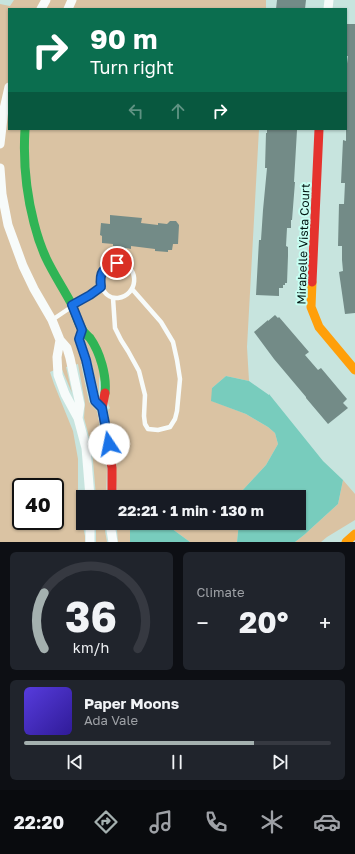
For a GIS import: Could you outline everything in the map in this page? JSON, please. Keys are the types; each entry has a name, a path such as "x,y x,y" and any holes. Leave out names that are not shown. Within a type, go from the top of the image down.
{"street":[{"path":"0,144 4,109 8,91"},
{"path":"25,130 24,163 29,203 39,241 46,258 72,305 82,330 94,345 105,375 106,387 102,408 112,468 112,490"},
{"name":"Mirabelle Vista Court","path":"319,130 311,307 319,327 355,370"},
{"path":"0,168 2,194 8,225 23,266 52,320 60,340 68,348 80,405 78,418"},
{"path":"82,330 79,339 86,360 95,401 102,408"},
{"path":"60,340 57,357 58,375 65,394 78,418 86,448 89,490"},
{"path":"90,530 90,542"},
{"path":"111,530 113,542"},
{"path":"346,542 355,534"}],"lane":[{"path":"117,263 124,264 131,269 134,278 132,289 128,294 123,297 113,298 105,294 101,287 100,278 103,270 107,266 117,263"},
{"path":"52,320 72,305 101,287"},
{"path":"113,298 115,328 139,371 145,395 144,424 148,429 158,430 170,427 175,419 177,411 180,380 173,342 161,322 132,289"}],"shaded area":[{"path":"14,0 266,0 266,8 8,8 8,130 259,130 247,347 249,381 226,376 212,388 212,401 246,414 268,427 275,433 278,444 266,465 243,490 117,490 108,410 110,408 99,376 99,394 91,361 81,364 89,402 97,411 107,468 106,490 95,490 92,448 84,418 85,403 78,364 66,367 72,393 61,367 50,372 73,431 78,459 76,530 84,530 85,542 0,542 0,4 10,6"},
{"path":"226,376 249,381 269,394 323,461 343,480 338,504 295,542 237,542 238,530 306,530 306,490 243,490 266,465 278,444 275,433 246,414 211,401 212,388"},
{"path":"343,480 355,494 355,520 321,542 295,542 338,504"},
{"path":"96,530 105,530 107,542 96,542"},
{"path":"117,530 130,530 130,542 118,542"},
{"path":"130,530 174,530 190,542 130,542"},
{"path":"174,530 238,530 237,542 190,542"}],"building":[{"path":"277,0 306,0 305,8 276,8"},
{"path":"347,24 355,24 355,313 345,314 339,272 343,271 342,246 338,246 339,204 344,204 345,183 341,183 343,140 346,141 347,130"},
{"path":"267,130 297,130 292,220 291,228 287,228 287,283 283,285 283,288 279,288 279,296 256,295 259,240 261,240 267,168 265,168"},
{"path":"110,215 142,218 141,223 158,225 158,223 167,224 170,221 176,221 179,225 178,244 173,244 172,250 168,250 168,252 131,246 131,249 126,248 126,251 117,251 117,247 113,246 113,244 102,243 102,236 100,235 101,223 110,224"},
{"path":"275,315 278,318 279,317 309,352 305,355 318,370 321,368 347,399 343,403 348,408 328,424 274,359 254,332"}],"traffic: fast":[{"path":"25,130 24,153 26,176 29,200 36,232 46,258 71,303 80,326 90,338 97,350 104,372 105,393"}],"traffic: slow":[{"path":"312,282 311,307 319,327 355,370"},
{"path":"346,542 355,534"}],"traffic: jam":[{"path":"312,282 319,130"},
{"path":"105,393 102,408 112,468 112,490"}],"route":[{"path":"109,444 102,408 95,401 86,360 79,339 82,330 72,305 101,287 100,278 103,270 107,266 117,263"}]}
